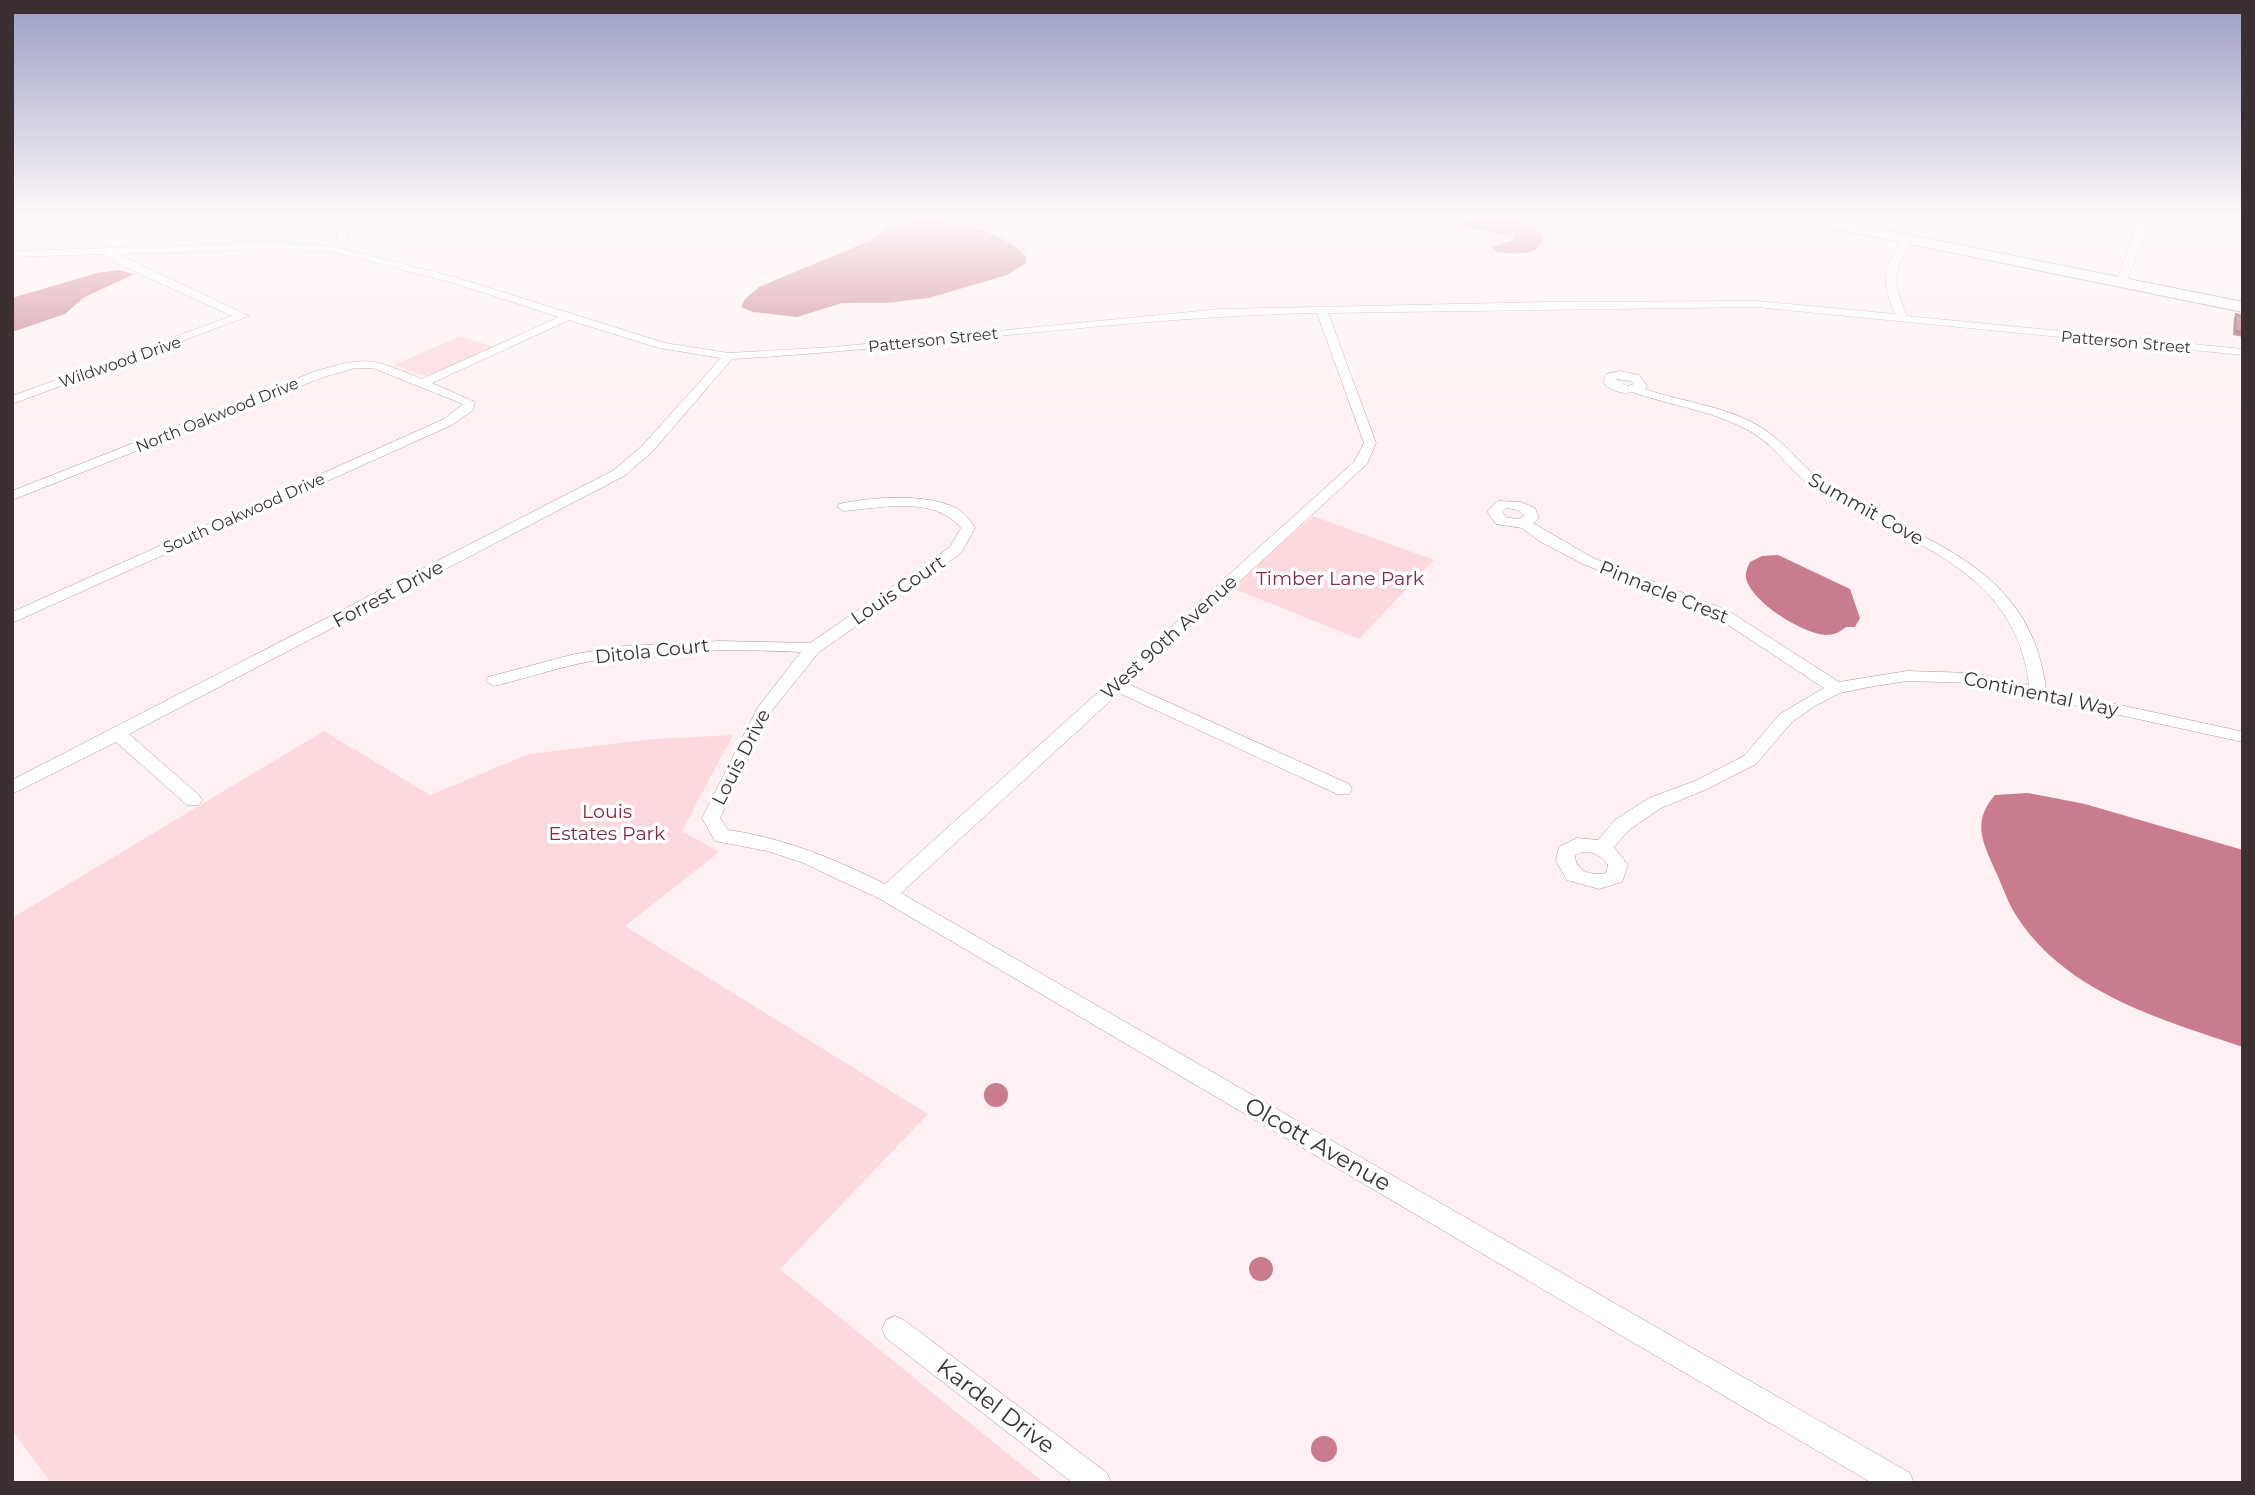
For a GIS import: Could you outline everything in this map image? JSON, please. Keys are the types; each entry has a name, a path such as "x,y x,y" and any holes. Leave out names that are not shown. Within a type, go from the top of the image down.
{"highway":[{"path":"2145,288 2243,307"}],"street":[{"name":"Wildwood Drive","path":"12,400 243,316 228,312 177,288"},
{"name":"Patterson Street","path":"477,288 663,346 729,356 834,350 1168,316 1321,309 1756,303 2243,352"},
{"path":"1890,288 1902,318"},
{"name":"West 90th Avenue","path":"887,894 1360,464 1370,443 1321,309"},
{"path":"424,382 569,316"},
{"name":"Forrest Drive","path":"12,788 619,473 647,449 729,356"},
{"name":"North Oakwood Drive","path":"12,495 340,367 375,364 468,402"},
{"name":"Summit Cove","path":"1635,389 1756,429 1779,448 1805,477 1950,557 1974,574 1998,595 2028,639 2038,691"},
{"name":"South Oakwood Drive","path":"12,618 448,422 469,407 468,402"},
{"name":"Louis Court","path":"813,648 956,550 968,528 953,513 935,505 892,503 844,507"},
{"name":"Pinnacle Crest","path":"1524,523 1549,541 1587,561 1707,606 1777,645 1836,688"},
{"name":"Ditola Court","path":"494,681 550,665 623,651 728,644 813,648"},
{"name":"Louis Drive","path":"722,836 710,818 766,707 813,648"},
{"name":"Continental Way","path":"1602,848 1622,825 1654,803 1701,785 1750,760 1786,718 1836,688 1907,676 1973,678 2242,737"},
{"path":"1116,685 1343,789"},
{"path":"118,734 193,800"},
{"name":"Olcott Avenue","path":"722,836 755,840 821,860 887,894 1900,1483"},
{"name":"Kardel Drive","path":"895,1329 1097,1483"}],"green space":[{"path":"460,336 494,347 427,377 394,365"},
{"name":"Timber Lane Park","path":"1313,516 1434,560 1359,639 1232,588"},
{"name":"Louis Estates Park","path":"324,731 430,795 529,754 653,739 733,735 682,831 719,852 625,926 928,1114 780,1269 1044,1483 51,1483 12,1430 12,918"}],"shaded area":[{"path":"47,288 105,288 83,298 65,314 12,332 12,298"},
{"path":"758,288 964,288 929,298 885,303 842,303 797,317 753,312 741,307 745,299"},
{"path":"1778,555 1850,589 1860,618 1855,627 1846,627 1826,635 1816,633 1792,623 1757,597 1746,578 1750,562 1762,556"},
{"path":"2028,793 2085,804 2243,850 2243,1047 2115,999 2058,963 2034,940 2011,907 1981,830 1984,813 1995,795"},
{"path":"996,1083 1005,1086 1008,1095 1005,1104 996,1107 987,1104 984,1095 987,1086"},
{"path":"1261,1257 1269,1261 1273,1269 1269,1277 1261,1281 1253,1277 1249,1269 1253,1261"},
{"path":"1324,1436 1334,1439 1337,1449 1334,1459 1324,1462 1314,1459 1311,1449 1314,1439"}],"building":[{"path":"2236,314 2243,316 2243,332 2235,331"}]}
